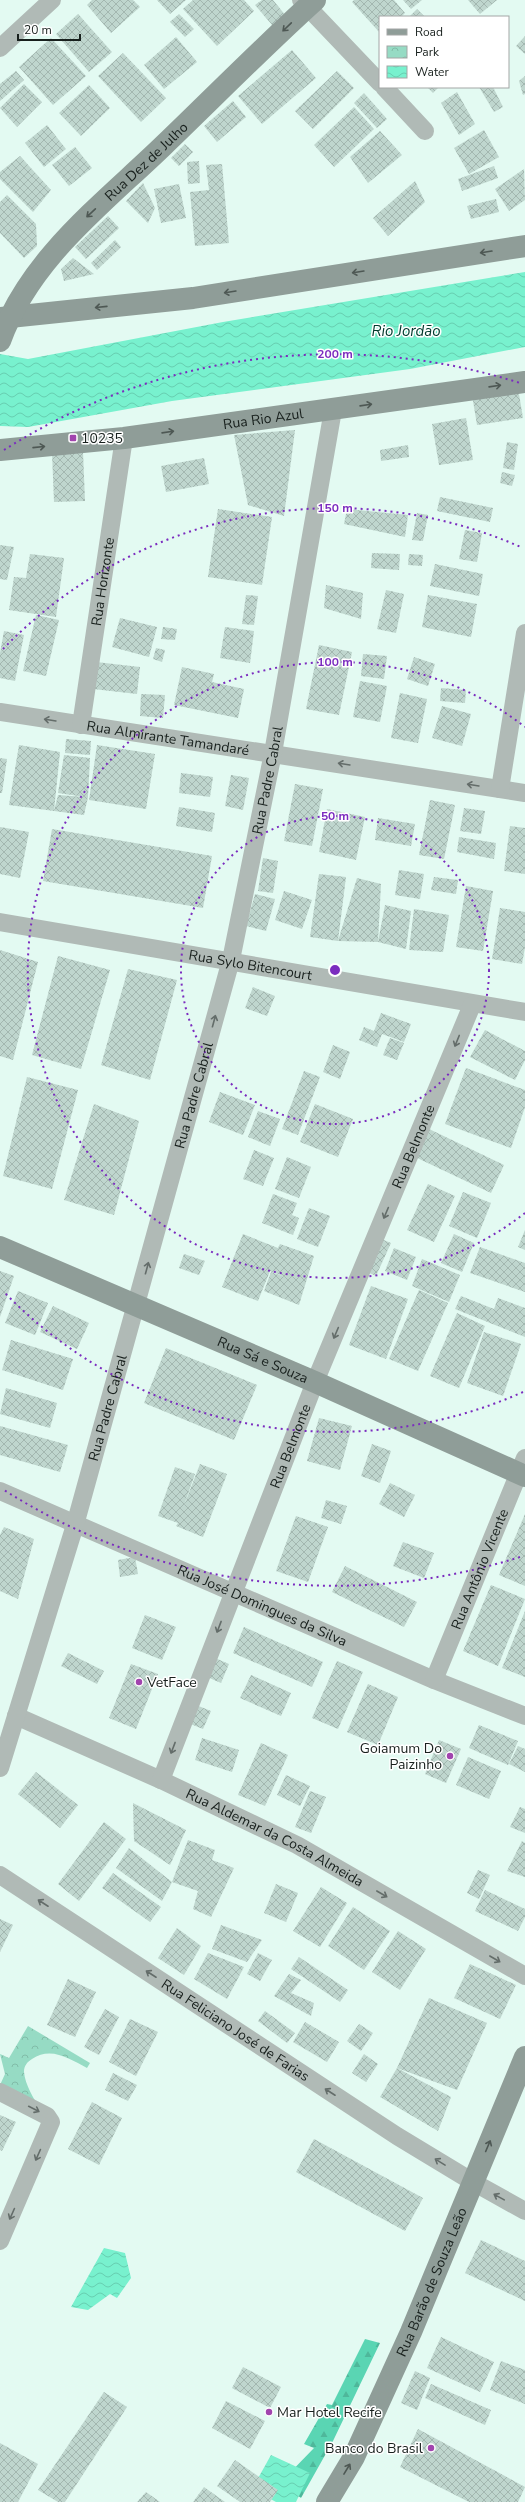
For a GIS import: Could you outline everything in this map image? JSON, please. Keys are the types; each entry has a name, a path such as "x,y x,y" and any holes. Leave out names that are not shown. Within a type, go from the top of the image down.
{"main road":[{"name":"Rua Dez de Julho","path":"2,328 44,263 83,220 308,2"},
{"path":"2,328 525,246"},
{"name":"Rua Rio Azul","path":"0,450 124,438 525,382"},
{"name":"Rua Sá e Souza","path":"0,1247 523,1469"},
{"name":"Rua Barão de Souza Leão","path":"327,2502 354,2457 411,2332 525,2057"}],"street":[{"path":"0,48 52,0"},
{"path":"308,2 379,82"},
{"path":"385,88 425,131"},
{"name":"Rua Padre Cabral","path":"0,1768 75,1525 137,1306 231,960 273,753 333,410"},
{"name":"Rua Horizonte","path":"81,725 124,438"},
{"path":"500,789 525,632"},
{"name":"Rua Almirante Tamandaré","path":"0,712 525,793"},
{"name":"Rua Sylo Bitencourt","path":"0,922 231,960 472,1005 525,1012"},
{"name":"Rua Belmonte","path":"161,1780 233,1590 315,1382 472,1005"},
{"name":"Rua Antônio Vicente","path":"434,1680 523,1469"},
{"name":"Rua José Domingues da Silva","path":"0,1491 75,1525 233,1590 434,1680 525,1716"},
{"name":"Rua Aldemar da Costa Almeida","path":"16,1716 161,1780 297,1845 525,1976"},
{"name":"Rua Feliciano José de Farias","path":"0,1875 398,2136 473,2182 525,2211"},
{"path":"0,2241 51,2122 48,2116 7,2095"}],"green space":[{"path":"28,2026 90,2063 87,2068 60,2055 53,2054 39,2055 29,2061 26,2064 24,2072 26,2082 40,2110 0,2085 5,2074 0,2054 9,2058"},
{"path":"365,2339 380,2343 333,2441 301,2498 280,2483 314,2448 304,2444 327,2404 332,2405"}],"water":[{"name":"Rio Jordão","path":"525,272 525,347 410,369 172,401 28,427 0,426 0,354 28,359 223,322"},
{"path":"104,2248 125,2253 131,2278 117,2298 110,2294 88,2310 71,2307"},
{"path":"271,2455 310,2473 296,2502 276,2502 252,2489"}],"building":[{"path":"92,0 133,0 140,7 111,33 87,5"},
{"path":"157,0 186,0 170,14"},
{"path":"193,0 244,0 254,11 217,46 183,9"},
{"path":"262,0 273,0 286,16 273,26 255,5"},
{"path":"354,0 394,0 405,13 402,16 379,16 379,32 352,2"},
{"path":"403,0 422,0 411,9"},
{"path":"468,0 497,0 480,14"},
{"path":"417,9 424,16 410,16"},
{"path":"78,14 112,52 89,72 56,34"},
{"path":"179,14 194,29 185,37 170,22"},
{"path":"525,36 525,54 516,46"},
{"path":"176,37 197,62 164,89 144,65"},
{"path":"51,38 86,76 53,105 19,67"},
{"path":"292,50 316,78 262,124 238,96"},
{"path":"123,53 166,98 141,122 98,76"},
{"path":"16,71 24,80 0,101 0,84"},
{"path":"337,71 354,88 313,129 295,111"},
{"path":"525,76 525,94 523,95 519,81"},
{"path":"24,84 42,102 17,127 0,108"},
{"path":"89,85 110,108 81,136 59,113"},
{"path":"428,88 438,88 433,93"},
{"path":"480,88 494,88 503,107 494,112"},
{"path":"457,92 475,124 459,135 441,103"},
{"path":"364,93 387,119 377,128 354,103"},
{"path":"233,101 246,117 217,142 204,126"},
{"path":"354,107 374,129 334,167 314,145"},
{"path":"47,125 66,149 44,167 25,143"},
{"path":"484,130 499,157 469,174 454,148"},
{"path":"380,131 402,155 368,183 350,157"},
{"path":"185,144 193,152 179,166 171,158"},
{"path":"75,147 92,168 69,186 52,165"},
{"path":"20,156 51,190 33,212 0,179 0,172"},
{"path":"199,161 200,183 188,184 187,162"},
{"path":"222,164 229,243 195,246 190,192 209,190 206,165"},
{"path":"494,166 498,178 462,191 458,179"},
{"path":"524,169 525,200 509,211 495,189"},
{"path":"415,181 425,202 388,236 373,218"},
{"path":"143,183 155,208 148,223 126,201"},
{"path":"179,184 186,218 161,223 154,189"},
{"path":"7,195 36,224 37,246 24,258 0,233 0,202"},
{"path":"496,199 499,212 471,219 467,206"},
{"path":"108,216 119,228 86,259 75,247"},
{"path":"115,240 121,247 97,270 91,263"},
{"path":"73,258 94,274 64,281 61,269"},
{"path":"518,388 523,418 477,425 472,395"},
{"path":"466,418 473,460 439,465 432,424"},
{"path":"295,430 284,516 248,505 234,435"},
{"path":"507,442 518,444 514,470 503,468"},
{"path":"408,445 409,457 381,461 380,450"},
{"path":"83,452 85,501 54,502 52,453"},
{"path":"204,458 209,484 166,492 161,466"},
{"path":"502,472 515,475 512,486 500,483"},
{"path":"440,497 493,508 490,522 437,511"},
{"path":"218,509 272,517 262,585 208,577"},
{"path":"347,509 408,515 405,537 344,524"},
{"path":"417,513 428,515 423,541 412,540"},
{"path":"465,530 482,533 477,562 459,559"},
{"path":"0,545 14,547 7,580 0,579"},
{"path":"372,553 400,554 399,570 371,568"},
{"path":"30,554 64,558 56,617 9,610 14,577 26,578"},
{"path":"409,554 423,555 422,566 408,565"},
{"path":"435,564 483,574 479,596 430,586"},
{"path":"326,585 363,593 361,619 324,608"},
{"path":"386,590 404,594 396,633 377,629"},
{"path":"246,595 258,596 254,625 242,624"},
{"path":"428,595 477,604 471,637 422,627"},
{"path":"36,615 59,620 46,676 23,671"},
{"path":"120,618 157,627 149,657 112,647"},
{"path":"163,627 177,629 175,640 161,639"},
{"path":"225,627 254,631 250,663 220,658"},
{"path":"4,631 24,635 15,681 0,678 0,653"},
{"path":"319,645 352,652 339,715 306,709"},
{"path":"156,648 165,650 162,662 153,659"},
{"path":"363,654 387,656 384,679 361,676"},
{"path":"414,657 435,664 428,686 407,679"},
{"path":"96,662 140,667 137,694 93,689"},
{"path":"182,667 214,674 212,682 244,689 238,718 174,705"},
{"path":"360,681 387,686 380,722 353,717"},
{"path":"441,688 466,690 465,703 440,701"},
{"path":"400,693 427,699 418,743 391,738"},
{"path":"141,694 165,695 163,718 140,716"},
{"path":"442,706 471,714 462,746 432,738"},
{"path":"66,739 91,741 90,755 65,753"},
{"path":"19,745 60,752 54,811 9,805"},
{"path":"97,745 155,754 146,809 89,800"},
{"path":"64,755 90,758 88,797 84,815 54,811 58,795 85,797 58,793"},
{"path":"0,758 7,759 2,793 0,793"},
{"path":"181,773 213,777 210,797 179,793"},
{"path":"231,775 249,778 243,810 225,806"},
{"path":"295,784 323,789 312,846 284,841"},
{"path":"430,800 455,805 444,859 419,855"},
{"path":"179,807 215,813 212,832 176,826"},
{"path":"464,808 485,811 481,834 460,831"},
{"path":"327,809 365,817 356,860 319,852"},
{"path":"378,818 415,824 411,846 375,840"},
{"path":"510,826 525,828 525,874 504,871"},
{"path":"0,827 29,832 20,878 0,874"},
{"path":"52,829 212,856 203,908 43,881"},
{"path":"459,837 496,843 494,859 457,852"},
{"path":"263,858 278,861 273,893 258,891"},
{"path":"399,870 424,874 420,899 395,895"},
{"path":"319,874 346,877 338,941 310,937"},
{"path":"434,877 458,880 456,894 431,890"},
{"path":"357,878 381,884 378,942 338,941"},
{"path":"466,886 493,891 483,951 456,947"},
{"path":"284,891 312,900 302,929 275,920"},
{"path":"255,894 275,899 266,931 246,926"},
{"path":"385,905 411,911 406,949 378,942"},
{"path":"500,908 525,912 525,947 522,964 492,959"},
{"path":"414,909 449,915 443,952 409,950"},
{"path":"0,950 38,962 13,1060 0,1056"},
{"path":"58,956 110,970 81,1069 32,1055"},
{"path":"128,969 177,980 150,1080 101,1065"},
{"path":"253,987 275,996 267,1016 245,1008"},
{"path":"381,1013 411,1024 404,1042 382,1034 377,1047 359,1040 364,1027 374,1031"},
{"path":"485,1030 525,1051 525,1060 515,1080 470,1057"},
{"path":"390,1038 404,1043 397,1060 383,1055"},
{"path":"333,1045 350,1052 340,1079 323,1072"},
{"path":"466,1068 525,1090 525,1107 511,1148 445,1124"},
{"path":"304,1071 320,1077 298,1135 282,1129"},
{"path":"27,1077 78,1090 52,1189 3,1176"},
{"path":"220,1092 255,1105 243,1135 209,1122"},
{"path":"94,1104 139,1121 114,1215 64,1200"},
{"path":"315,1104 353,1119 338,1157 300,1142"},
{"path":"258,1111 280,1119 270,1146 248,1137"},
{"path":"427,1128 504,1165 491,1193 413,1156"},
{"path":"254,1150 274,1158 263,1186 243,1179"},
{"path":"287,1157 311,1167 299,1198 275,1189"},
{"path":"428,1184 455,1196 434,1242 407,1230"},
{"path":"463,1192 491,1203 477,1238 449,1226"},
{"path":"273,1194 297,1203 292,1215 299,1218 293,1235 262,1223"},
{"path":"309,1208 330,1216 318,1247 297,1239"},
{"path":"525,1230 525,1250 518,1247"},
{"path":"243,1234 278,1248 280,1244 314,1256 299,1305 264,1291 271,1272 288,1278 270,1271 258,1301 222,1287"},
{"path":"454,1234 474,1243 462,1272 441,1263"},
{"path":"379,1238 391,1243 376,1276 365,1271"},
{"path":"480,1247 525,1263 525,1292 470,1273"},
{"path":"394,1248 416,1257 407,1280 385,1271"},
{"path":"184,1254 205,1261 199,1275 179,1268"},
{"path":"422,1259 460,1275 449,1302 412,1286"},
{"path":"0,1271 14,1276 0,1317"},
{"path":"371,1286 408,1299 386,1359 349,1345"},
{"path":"419,1290 448,1303 418,1371 389,1359"},
{"path":"18,1291 48,1303 35,1335 5,1323"},
{"path":"461,1296 494,1309 498,1298 525,1308 525,1337 455,1309"},
{"path":"53,1306 89,1323 77,1349 40,1332"},
{"path":"457,1313 485,1326 459,1388 430,1376"},
{"path":"484,1332 521,1344 503,1396 467,1383"},
{"path":"11,1340 73,1359 63,1390 2,1370"},
{"path":"166,1348 257,1385 234,1440 144,1403"},
{"path":"6,1388 57,1403 50,1428 0,1414"},
{"path":"319,1418 352,1426 340,1470 307,1461"},
{"path":"0,1426 68,1445 60,1472 0,1455"},
{"path":"372,1444 391,1451 380,1483 361,1476"},
{"path":"200,1464 227,1474 203,1537 176,1526 178,1523 158,1516 175,1467 195,1474 183,1508"},
{"path":"390,1483 415,1495 404,1517 379,1504"},
{"path":"326,1500 347,1506 341,1524 321,1518"},
{"path":"525,1514 525,1586 499,1575"},
{"path":"296,1516 328,1527 308,1582 276,1571"},
{"path":"4,1527 34,1539 18,1599 0,1591 0,1535"},
{"path":"403,1542 434,1553 424,1578 393,1566"},
{"path":"135,1557 138,1574 120,1577 118,1560"},
{"path":"345,1566 417,1602 404,1627 332,1592"},
{"path":"491,1585 525,1599 498,1666 463,1651"},
{"path":"525,1611 525,1677 502,1668"},
{"path":"145,1615 176,1627 162,1660 132,1648"},
{"path":"244,1627 323,1662 312,1687 233,1653"},
{"path":"68,1653 104,1671 97,1684 61,1666"},
{"path":"215,1658 229,1664 221,1683 207,1677"},
{"path":"337,1661 363,1672 338,1729 312,1718"},
{"path":"131,1664 158,1674 136,1729 109,1718"},
{"path":"251,1675 291,1693 281,1716 240,1698"},
{"path":"368,1684 398,1697 378,1745 347,1732"},
{"path":"196,1705 211,1711 203,1729 188,1723"},
{"path":"479,1725 518,1741 508,1765 469,1748"},
{"path":"202,1738 239,1750 232,1772 195,1760"},
{"path":"439,1740 461,1749 446,1783 425,1774"},
{"path":"261,1743 288,1755 265,1806 238,1795"},
{"path":"518,1746 525,1749 525,1772 509,1764"},
{"path":"468,1757 501,1771 489,1799 456,1785"},
{"path":"36,1772 78,1805 60,1828 18,1794"},
{"path":"286,1775 310,1786 300,1806 277,1795"},
{"path":"310,1791 326,1797 311,1833 295,1827"},
{"path":"133,1803 186,1830 170,1865 134,1841"},
{"path":"520,1807 525,1809 525,1833 510,1827"},
{"path":"104,1822 126,1839 79,1901 58,1884"},
{"path":"188,1840 215,1850 212,1860 234,1868 211,1917 193,1909 198,1891 172,1882"},
{"path":"522,1841 525,1843 525,1877 507,1871"},
{"path":"129,1848 172,1882 162,1901 116,1868"},
{"path":"478,1870 490,1875 479,1899 467,1893"},
{"path":"113,1873 161,1907 150,1922 102,1888"},
{"path":"276,1884 298,1893 286,1922 264,1913"},
{"path":"321,1887 347,1903 320,1947 293,1931"},
{"path":"485,1890 525,1909 525,1917 518,1931 475,1911"},
{"path":"353,1907 390,1931 364,1970 328,1946"},
{"path":"0,1919 13,1925 0,1952"},
{"path":"221,1925 262,1940 247,1962 212,1949"},
{"path":"177,1928 201,1946 184,1975 158,1958"},
{"path":"398,1931 426,1949 400,1990 372,1972"},
{"path":"208,1953 244,1967 227,1999 194,1979"},
{"path":"258,1953 272,1960 260,1981 247,1974"},
{"path":"299,1957 348,1990 340,2002 291,1969"},
{"path":"470,1964 516,1985 500,2019 454,1998"},
{"path":"289,1974 301,1980 291,1993 314,2003 311,2016 274,1996"},
{"path":"68,1979 96,1992 75,2037 47,2025"},
{"path":"429,1998 487,2023 457,2090 397,2068"},
{"path":"105,2009 119,2017 99,2055 84,2047"},
{"path":"265,2011 295,2033 287,2043 258,2021"},
{"path":"130,2019 158,2032 136,2076 109,2062"},
{"path":"305,2022 339,2042 327,2062 293,2042"},
{"path":"359,2024 373,2033 361,2051 347,2041"},
{"path":"364,2054 378,2064 366,2082 352,2073"},
{"path":"397,2068 451,2097 438,2131 380,2097"},
{"path":"113,2073 137,2085 128,2101 105,2090"},
{"path":"92,2102 122,2118 99,2165 68,2149"},
{"path":"0,2115 16,2122 2,2151 0,2150"},
{"path":"314,2139 423,2198 405,2231 296,2172"},
{"path":"481,2240 525,2261 525,2301 465,2273"},
{"path":"441,2337 494,2362 480,2392 427,2368"},
{"path":"501,2361 525,2370 525,2404 490,2390"},
{"path":"243,2367 281,2387 270,2408 232,2388"},
{"path":"415,2371 430,2378 417,2410 401,2403"},
{"path":"431,2384 491,2410 485,2425 425,2398"},
{"path":"104,2392 127,2407 65,2502 58,2502 38,2490"},
{"path":"226,2401 265,2421 250,2449 212,2428"},
{"name":"Banco do Brasil","path":"418,2429 525,2487 518,2502 469,2502 400,2467"},
{"path":"0,2443 38,2464 18,2502 0,2502"},
{"path":"235,2460 278,2490 270,2502 240,2502 217,2486"},
{"path":"204,2487 225,2502 193,2502"},
{"path":"146,2492 160,2502 137,2502"}],"place":[{"name":"10235","path":"73,438"},
{"name":"VetFace","path":"139,1682"},
{"name":"Goiamum Do Paizinho","path":"450,1756"},
{"name":"Mar Hotel Recife","path":"269,2412"},
{"name":"Banco do Brasil","path":"431,2448"}]}
